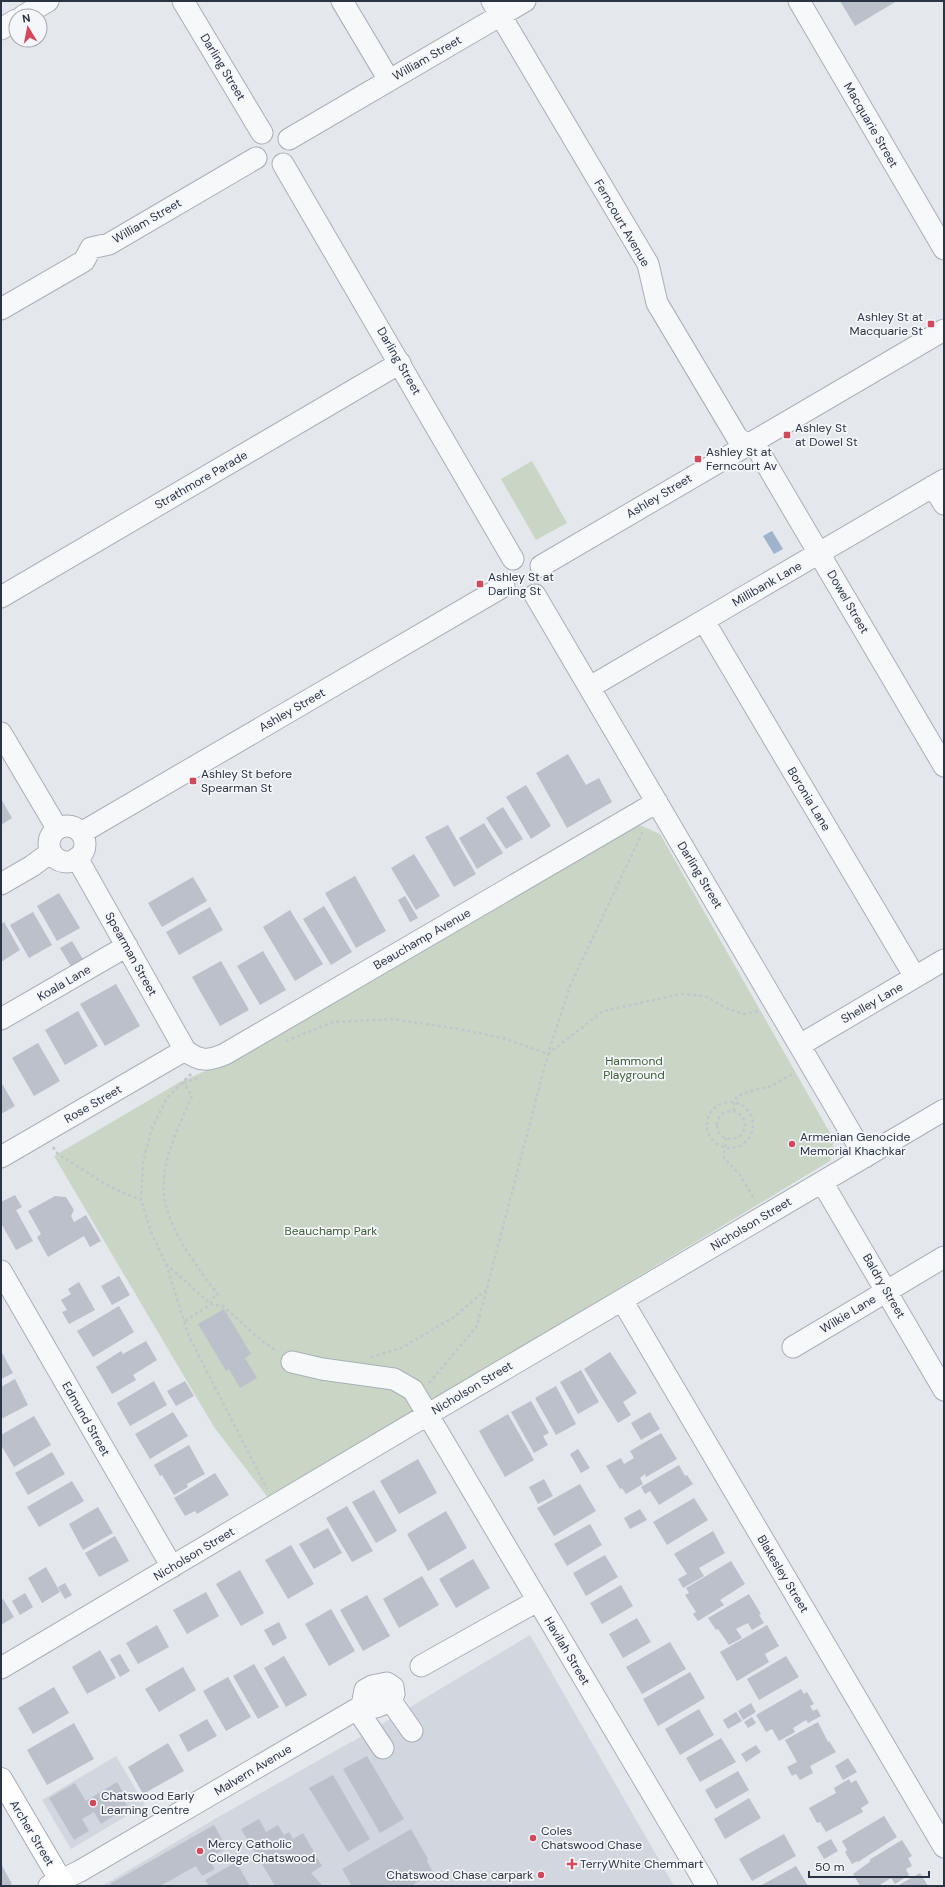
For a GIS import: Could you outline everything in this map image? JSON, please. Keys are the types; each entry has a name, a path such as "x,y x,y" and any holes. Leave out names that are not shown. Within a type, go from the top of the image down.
{"main road":[{"name":"Archer Street","path":"1,1779 58,1884"}],"street":[{"path":"36,8 48,1"},
{"name":"Darling Street","path":"183,1 262,133"},
{"path":"342,1 388,80"},
{"name":"William Street","path":"288,139 388,80 496,8 525,1"},
{"name":"Macquarie Street","path":"799,1 944,249"},
{"name":"Ferncourt Avenue","path":"496,8 648,264 657,303 738,439 748,444"},
{"path":"268,130 280,131 288,139 291,152 288,159 283,164 268,167 256,158 253,147 258,136 262,133 268,130"},
{"name":"William Street","path":"1,309 84,260 91,248 109,244 256,158"},
{"name":"Darling Street","path":"283,164 513,559"},
{"name":"Ashley Street","path":"541,566 944,330"},
{"name":"Strathmore Parade","path":"1,598 400,363"},
{"name":"Dowel Street","path":"748,444 758,448 944,766"},
{"path":"939,483 944,504"},
{"name":"Millibank Lane","path":"590,687 939,483"},
{"path":"519,557 531,558 541,566 544,578 543,585 535,595 530,598 518,598 512,596 504,586 503,571 513,559 519,557"},
{"name":"Ashley Street","path":"81,833 504,586"},
{"name":"Darling Street","path":"535,595 865,1156"},
{"name":"Boronia Lane","path":"704,621 914,977"},
{"path":"1,733 57,828"},
{"name":"Beauchamp Avenue","path":"205,1067 214,1058 225,1054 657,802"},
{"path":"68,826 77,829 81,833 84,846 83,851 77,858 63,861 54,856 51,852 50,838 57,828 68,826"},
{"path":"1,884 32,866 51,852"},
{"name":"Spearman Street","path":"77,858 185,1050"},
{"name":"Koala Lane","path":"1,1020 126,946"},
{"name":"Shelley Lane","path":"800,1045 944,960"},
{"path":"185,1050 205,1067"},
{"name":"Rose Street","path":"1,1158 185,1050"},
{"name":"Nicholson Street","path":"1,1668 427,1416 543,1345 944,1110"},
{"name":"Baldry Street","path":"822,1182 944,1390"},
{"name":"Wilkie Lane","path":"793,1347 944,1257"},
{"name":"Edmund Street","path":"1,1271 172,1567"},
{"name":"Blakesley Street","path":"622,1300 944,1847"},
{"name":"Havilah Street","path":"292,1362 322,1370 394,1379 413,1390 427,1416 707,1886"},
{"path":"421,1666 537,1601"},
{"path":"383,1748 359,1707 365,1690 380,1683 387,1682 392,1687 394,1694 391,1701 412,1731"},
{"name":"Malvern Avenue","path":"58,1884 359,1707"}],"path":[{"path":"417,1398 477,1326 548,1054 570,986 644,830"},
{"path":"548,1054 603,1011 681,994 705,996 726,1008 744,1014 778,1008"},
{"path":"284,1042 333,1022 392,1019 453,1028 503,1038 548,1054"},
{"path":"734,1111 734,1102 738,1096 771,1086 810,1064"},
{"path":"184,1083 205,1067"},
{"path":"205,1067 167,1098 151,1130 143,1162 141,1200 151,1232 166,1264 188,1334 276,1505"},
{"path":"184,1083 192,1096 179,1126 168,1158 164,1177 165,1199 178,1239 218,1295 213,1298 211,1304 185,1322"},
{"path":"734,1102 741,1105 752,1116 754,1124 753,1132 744,1144 736,1148 725,1148 715,1143 710,1137 707,1123 713,1109 726,1103 734,1102"},
{"path":"725,1112 738,1112 745,1120 745,1130 739,1137 734,1139 726,1138 718,1132 717,1123 721,1115 725,1112"},
{"path":"44,1132 58,1154 110,1188 141,1200"},
{"path":"726,1138 724,1158 740,1175 765,1216"},
{"path":"166,1264 211,1304 223,1306 262,1341 292,1362"},
{"path":"349,1373 362,1360 401,1348 454,1317 487,1289"}],"shaded area":[{"path":"530,1635 674,1886 102,1886 220,1816 360,1737"},
{"name":"Chatswood Early Learning Centre","path":"116,1756 145,1805 71,1849 42,1800"}],"green space":[{"path":"532,461 567,523 536,540 501,479"},
{"name":"Beauchamp Park","path":"635,823 660,834 834,1140 830,1161 269,1499 214,1427 54,1156 180,1082 251,1051"}],"water":[{"path":"772,531 783,549 774,554 763,536"}],"building":[{"path":"840,1 897,1 855,26"},
{"path":"568,754 586,785 599,778 612,802 567,828 536,773"},
{"path":"526,785 551,826 531,839 506,797"},
{"path":"1,799 12,818 1,825"},
{"path":"503,807 523,839 506,849 486,818"},
{"path":"484,823 503,853 477,869 459,838"},
{"path":"448,825 476,874 454,887 425,837"},
{"path":"414,854 440,896 416,910 391,868"},
{"path":"355,876 386,931 356,948 325,893"},
{"path":"193,877 207,901 162,927 148,903"},
{"path":"59,893 80,928 57,941 37,906"},
{"path":"405,896 418,918 410,922 398,900"},
{"path":"324,906 352,952 331,965 303,919"},
{"path":"210,907 223,930 179,955 166,932"},
{"path":"290,910 323,964 295,981 263,927"},
{"path":"33,912 52,945 29,958 10,925"},
{"path":"4,922 20,950 1,962 1,924"},
{"path":"72,941 84,961 72,968 60,948"},
{"path":"263,951 286,990 260,1005 237,966"},
{"path":"221,961 249,1010 220,1026 192,977"},
{"path":"116,984 140,1026 105,1046 80,1004"},
{"path":"78,1011 98,1046 65,1065 45,1030"},
{"path":"38,1043 60,1081 34,1096 12,1058"},
{"path":"1,1082 15,1106 1,1114"},
{"path":"15,1195 22,1207 16,1210 33,1241 16,1250 1,1223 1,1202"},
{"path":"55,1196 66,1197 74,1210 71,1216 74,1222 86,1215 101,1241 90,1247 84,1236 48,1257 37,1237 41,1234 28,1211"},
{"path":"119,1276 130,1295 112,1305 101,1286"},
{"path":"79,1282 95,1310 69,1324 62,1312 67,1310 61,1300 71,1294 68,1289"},
{"path":"119,1306 134,1332 93,1357 77,1331"},
{"path":"224,1309 251,1354 245,1358 257,1378 240,1388 229,1369 226,1371 198,1324"},
{"path":"146,1341 157,1360 133,1375 136,1380 112,1394 96,1367 121,1351 123,1354"},
{"path":"1,1351 13,1373 1,1379"},
{"path":"610,1352 637,1393 623,1402 631,1415 618,1423 584,1369"},
{"path":"581,1370 599,1402 578,1414 560,1382"},
{"path":"15,1379 28,1405 1,1419 1,1387"},
{"path":"154,1381 167,1405 130,1426 117,1403"},
{"path":"185,1381 194,1396 176,1406 167,1391"},
{"path":"556,1386 576,1424 556,1435 535,1398"},
{"path":"531,1401 549,1433 543,1436 548,1445 534,1453 511,1412"},
{"path":"173,1412 188,1436 150,1459 135,1434"},
{"path":"650,1412 660,1429 641,1440 631,1423"},
{"path":"508,1414 534,1460 505,1477 479,1431"},
{"path":"34,1416 51,1445 14,1467 1,1445 1,1435"},
{"path":"661,1433 677,1459 646,1477 645,1474 640,1478 643,1484 626,1494 622,1488 620,1489 606,1466 621,1458 624,1464 634,1458 630,1451"},
{"path":"189,1445 205,1474 187,1484 188,1487 174,1495 154,1465"},
{"path":"578,1449 590,1468 581,1473 570,1454"},
{"path":"52,1452 65,1474 28,1495 15,1473"},
{"path":"418,1459 437,1493 399,1514 380,1481"},
{"path":"679,1465 685,1476 687,1475 693,1484 659,1505 650,1491 645,1494 641,1487"},
{"path":"215,1473 229,1495 197,1514 195,1511 185,1516 174,1498"},
{"path":"544,1479 553,1496 538,1504 529,1487"},
{"path":"72,1481 84,1501 39,1527 27,1507"},
{"path":"580,1484 596,1511 554,1536 537,1508"},
{"path":"374,1490 397,1531 376,1543 352,1502"},
{"path":"694,1498 708,1520 667,1545 653,1522"},
{"path":"347,1506 373,1551 352,1562 326,1518"},
{"path":"98,1507 113,1533 83,1550 69,1524"},
{"path":"640,1509 647,1520 630,1529 624,1518"},
{"path":"446,1511 467,1548 428,1571 407,1534"},
{"path":"590,1524 602,1545 567,1566 554,1544"},
{"path":"328,1528 342,1553 314,1569 299,1544"},
{"path":"713,1531 725,1553 699,1568 704,1576 683,1588 678,1579 687,1574 674,1554"},
{"path":"115,1536 129,1561 99,1577 85,1553"},
{"path":"291,1545 314,1584 288,1599 265,1560"},
{"path":"605,1555 618,1577 586,1596 573,1573"},
{"path":"473,1559 490,1588 456,1608 439,1579"},
{"path":"731,1561 745,1584 720,1600 724,1605 698,1621 693,1614 696,1612 685,1595 689,1593 686,1588"},
{"path":"46,1567 60,1592 42,1603 28,1578"},
{"path":"240,1570 264,1613 241,1626 216,1584"},
{"path":"422,1576 439,1605 399,1628 383,1599"},
{"path":"65,1583 72,1595 65,1599 58,1587"},
{"path":"621,1585 633,1606 602,1624 590,1603"},
{"path":"206,1592 219,1616 187,1634 173,1610"},
{"path":"25,1593 33,1607 20,1615 12,1601"},
{"path":"749,1594 761,1614 759,1615 764,1623 752,1630 748,1623 736,1629 742,1638 729,1645 708,1618"},
{"path":"367,1595 390,1636 363,1651 340,1610"},
{"path":"3,1599 14,1617 1,1625 1,1600"},
{"path":"331,1609 355,1651 329,1666 305,1624"},
{"path":"637,1618 651,1642 623,1658 609,1634"},
{"path":"279,1622 287,1638 273,1646 264,1630"},
{"path":"157,1625 169,1647 138,1664 126,1643"},
{"path":"767,1625 779,1646 765,1654 769,1662 737,1681 720,1652"},
{"path":"670,1642 686,1669 642,1694 626,1667"},
{"path":"100,1650 116,1678 87,1694 72,1667"},
{"path":"120,1654 130,1671 120,1677 110,1659"},
{"path":"284,1656 307,1695 286,1707 264,1668"},
{"path":"786,1656 799,1677 759,1700 747,1679"},
{"path":"254,1664 279,1707 258,1719 233,1676"},
{"path":"183,1667 196,1690 159,1712 145,1689"},
{"path":"690,1672 705,1698 658,1726 643,1699"},
{"path":"228,1677 251,1717 226,1731 203,1691"},
{"path":"54,1687 69,1713 33,1734 18,1708"},
{"path":"801,1689 804,1694 807,1692 814,1704 810,1706 813,1711 817,1709 821,1716 808,1723 806,1720 793,1728 795,1732 779,1741 772,1729 766,1732 756,1715"},
{"path":"751,1703 756,1712 743,1720 738,1711"},
{"path":"699,1709 714,1735 680,1755 665,1729"},
{"path":"736,1712 742,1721 728,1729 723,1720"},
{"path":"752,1717 756,1723 748,1728 744,1722"},
{"path":"207,1719 217,1736 188,1752 179,1735"},
{"path":"818,1722 828,1742 829,1741 836,1752 810,1766 813,1773 800,1780 796,1774 792,1776 787,1767 797,1762 785,1740"},
{"path":"74,1723 94,1759 47,1785 27,1750"},
{"path":"721,1738 736,1762 700,1782 686,1758"},
{"path":"168,1743 184,1771 143,1794 128,1767"},
{"path":"756,1745 761,1752 746,1762 741,1754"},
{"path":"367,1756 404,1819 380,1833 343,1769"},
{"path":"848,1758 857,1772 843,1780 835,1766"},
{"path":"738,1771 749,1790 716,1809 705,1790"},
{"path":"333,1775 370,1839 348,1852 309,1788"},
{"path":"849,1779 851,1783 856,1780 869,1803 861,1808 863,1812 826,1832 820,1822 817,1823 809,1808 836,1793 834,1788"},
{"path":"117,1782 123,1792 120,1794 128,1807 101,1824 94,1812 82,1819 89,1831 74,1840 49,1798 75,1783 86,1801"},
{"path":"749,1798 761,1818 725,1839 714,1819"},
{"path":"884,1816 897,1837 858,1862 857,1861 852,1864 845,1852 847,1850 842,1841"},
{"path":"259,1819 266,1832 278,1825 284,1835 289,1832 293,1839 303,1833 322,1866 311,1873 323,1886 275,1886 241,1829"},
{"path":"214,1825 227,1848 208,1858 215,1869 202,1876 196,1866 160,1886 112,1886 110,1884"},
{"path":"411,1829 428,1859 427,1861 433,1872 411,1886 352,1886 342,1869"},
{"path":"784,1834 796,1856 752,1881 739,1859"},
{"path":"831,1839 838,1851 824,1859 817,1847"},
{"path":"902,1840 912,1856 908,1858 912,1866 906,1869 909,1875 895,1884 891,1878 878,1886 860,1886 853,1874 871,1861 869,1860"},
{"path":"236,1862 250,1886 209,1886 205,1880"},
{"path":"1,1864 12,1884 8,1886 1,1886"},
{"path":"796,1866 808,1886 760,1886"},
{"path":"920,1873 928,1886 897,1886"}],"place":[{"name":"Ashley St at Macquarie St","path":"931,324"},
{"name":"Ashley St at Dowel St","path":"787,435"},
{"name":"Ashley St at Ferncourt Av","path":"698,459"},
{"name":"Ashley St at Darling St","path":"480,584"},
{"name":"Ashley St before Spearman St","path":"193,781"},
{"name":"Armenian Genocide Memorial Khachkar","path":"792,1144"},
{"name":"Chatswood Early Learning Centre","path":"93,1803"},
{"name":"Coles Chatswood Chase","path":"533,1838"},
{"name":"Mercy Catholic College Chatswood","path":"200,1851"},
{"name":"TerryWhite Chemmart","path":"572,1864"},
{"name":"Chatswood Chase carpark","path":"541,1875"}],"park label":[{"name":"Hammond Playground","path":"634,1068"}]}
